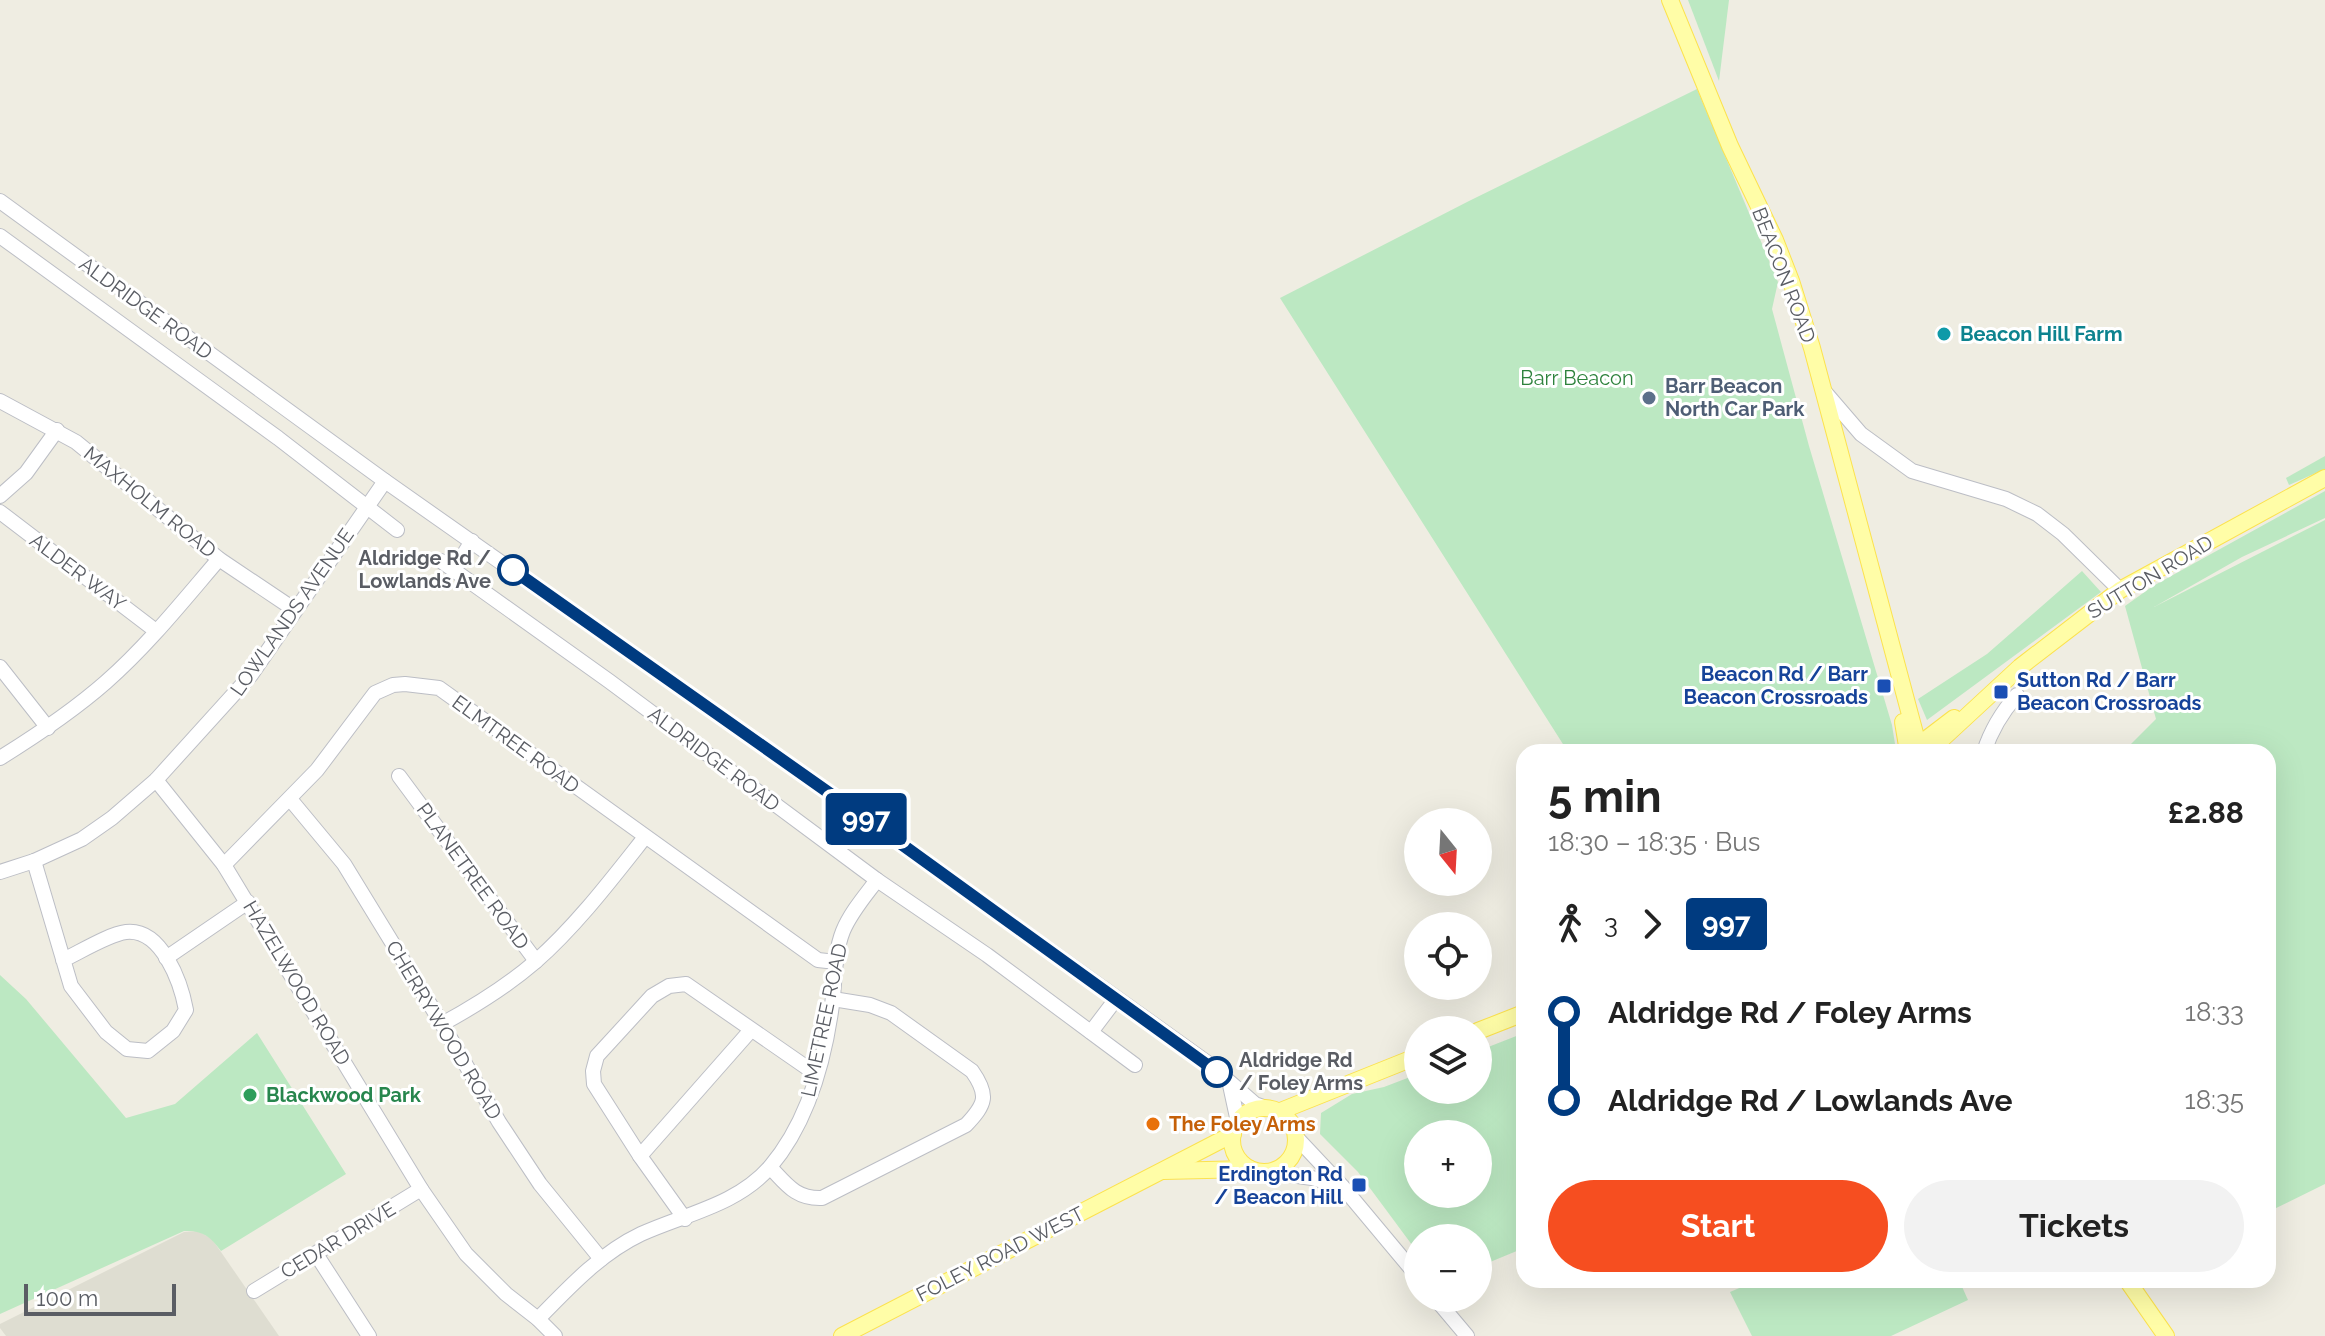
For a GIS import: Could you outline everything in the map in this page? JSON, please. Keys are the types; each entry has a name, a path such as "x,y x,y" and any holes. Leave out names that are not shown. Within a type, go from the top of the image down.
{"main road":[{"name":"BEACON ROAD","path":"1670,0 1730,146 1786,267 1824,391 1892,654 1903,684 1916,744"},
{"name":"SUTTON ROAD","path":"1926,744 2120,590 2325,478"},
{"path":"1492,1026 1516,1016"},
{"path":"1319,1095 1307,1109 1290,1159 1280,1168 1269,1172 1250,1169 1238,1159 1234,1150 1236,1128 1248,1113 1273,1111 1404,1062"},
{"path":"1273,1111 1296,1134"},
{"name":"FOLEY ROAD WEST","path":"842,1336 1236,1128"},
{"name":"FOLEY ROAD WEST","path":"1158,1171 1250,1169"},
{"path":"2133,1288 2166,1336"}],"street":[{"name":"ALDRIDGE ROAD","path":"0,201 385,481 1209,1064 1255,1104 1273,1111"},
{"name":"ALDRIDGE ROAD","path":"0,236 278,438 397,530"},
{"path":"1824,391 1861,434 1912,471 2006,499 2037,514 2063,534 2120,590"},
{"name":"MAXHOLM ROAD","path":"0,401 57,430 100,460 219,559 295,610"},
{"path":"278,438 293,414"},
{"path":"0,496 26,473 57,430"},
{"name":"LOWLANDS AVENUE","path":"0,872 34,861 82,839 156,780 251,675 385,481"},
{"name":"ALDER WAY","path":"0,512 156,631"},
{"name":"ALDRIDGE ROAD","path":"472,541 448,565 1135,1065"},
{"path":"0,758 48,728 106,682 219,559"},
{"path":"0,667 48,728"},
{"name":"ELMTREE ROAD","path":"224,865 317,770 375,693 393,685 422,685 439,688 818,960 836,962"},
{"path":"1986,744 2003,711 2017,695"},
{"name":"PLANETREE ROAD","path":"399,776 414,788 536,961"},
{"name":"HAZELWOOD ROAD","path":"156,780 224,865 421,1189 466,1254 555,1336"},
{"name":"CHERRYWOOD ROAD","path":"290,799 344,864 499,1122 532,1171 601,1259"},
{"path":"442,1024 474,1007 536,961 610,881 645,837"},
{"path":"34,861 63,960 71,986 106,1032 127,1049 148,1051 173,1031 186,1010 181,986 166,958 156,943 142,933 125,932 63,960"},
{"name":"LIMETREE ROAD","path":"538,1319 601,1259 643,1233 685,1219 727,1199 748,1187 770,1167 806,1109 833,999 842,932 877,880"},
{"path":"166,958 248,902"},
{"path":"685,1219 594,1084 597,1056 652,996 669,986 686,984 816,1074"},
{"path":"770,1167 793,1191 808,1199 822,1198 966,1125 979,1111 984,1098 981,1084 972,1071 891,1013 870,1005 833,999"},
{"path":"1091,1032 1116,999"},
{"path":"640,1156 751,1030"},
{"path":"1230,1085 1236,1128"},
{"path":"1296,1134 1404,1260"},
{"path":"1269,1172 1342,1186"},
{"name":"CEDAR DRIVE","path":"254,1291 421,1189"},
{"path":"316,1254 369,1336"},
{"path":"1447,1312 1467,1336"}],"shaded area":[{"path":"198,1231 212,1239 279,1336 6,1336 0,1328 0,1324 184,1232"}],"green space":[{"path":"1688,0 1729,0 1719,81"},
{"name":"Barr Beacon","path":"1697,89 1778,282 1772,309 1895,744 1563,744 1280,298"},
{"path":"2325,456 2325,469 2289,485 2286,478"},
{"path":"2325,491 2325,518 2242,557 2154,607 2325,520 2325,1184 2276,1208 2276,744 2131,744 2156,719 2125,606 2153,586"},
{"path":"2082,571 2101,592 1927,720 1918,699 1987,654"},
{"path":"0,975 26,999 126,1118 175,1104 257,1033 346,1174 221,1251 205,1235 184,1231 0,1314"},
{"path":"1516,1036 1516,1251 1492,1261 1492,1224 1404,1224 1404,1234 1358,1172 1320,1134 1321,1113 1352,1094 1404,1079 1404,1104 1492,1104 1492,1046"},
{"path":"1739,1288 1963,1288 1968,1300 1891,1336 1752,1336 1730,1292"}],"bus line":[{"name":"997","path":"513,570 893,838 1217,1072"}],"place":[{"name":"Beacon Hill Farm","path":"1944,334"},
{"name":"Barr Beacon North Car Park","path":"1649,398"},
{"name":"Aldridge Rd / Lowlands Ave","path":"513,570"},
{"name":"Beacon Rd / Barr Beacon Crossroads","path":"1884,686"},
{"name":"Sutton Rd / Barr Beacon Crossroads","path":"2001,692"},
{"name":"Aldridge Rd / Foley Arms","path":"1217,1072"},
{"name":"Blackwood Park","path":"250,1095"},
{"name":"The Foley Arms","path":"1153,1124"},
{"name":"Erdington Rd / Beacon Hill","path":"1359,1185"}]}
